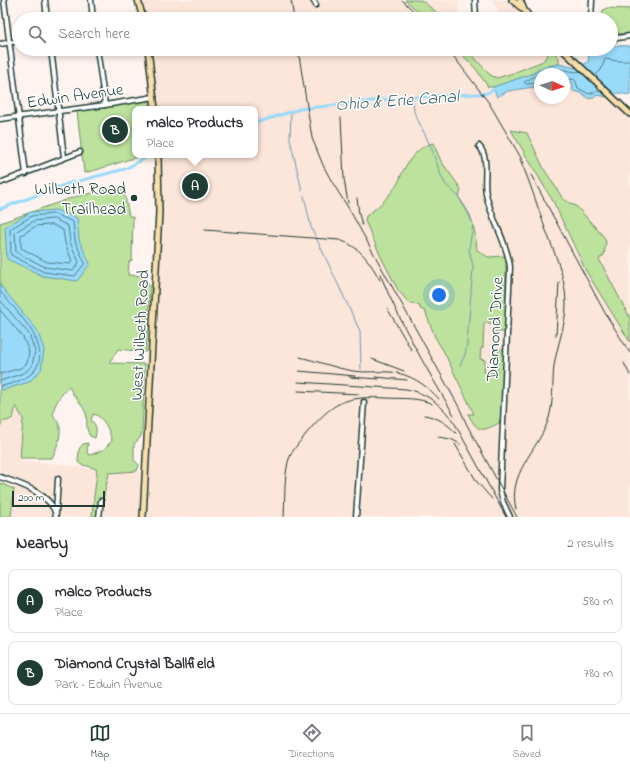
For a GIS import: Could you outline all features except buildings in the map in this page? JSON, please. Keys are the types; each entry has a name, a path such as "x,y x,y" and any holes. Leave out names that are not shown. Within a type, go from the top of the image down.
{"main road":[{"path":"138,0 141,12"},
{"path":"520,0 524,10"},
{"path":"512,1 524,10"},
{"path":"149,56 155,106"},
{"path":"569,56 630,114"},
{"name":"West Wilbeth Road","path":"143,517 159,212 158,158"}],"street":[{"path":"4,0 26,174"},
{"path":"45,0 47,12"},
{"path":"90,0 92,12"},
{"path":"313,0 316,6"},
{"path":"474,0 475,12"},
{"path":"512,1 520,0"},
{"path":"591,12 592,0"},
{"path":"618,38 630,36"},
{"path":"0,44 10,42"},
{"path":"52,56 64,157"},
{"path":"98,56 105,105"},
{"name":"Edwin Avenue","path":"0,119 59,112 154,97"},
{"name":"Diamond Drive","path":"479,146 484,155 484,183 487,198 505,245 510,267 500,490 503,502 510,517"},
{"path":"0,183 80,152"},
{"path":"356,517 364,402"},
{"path":"0,476 24,486 40,495 54,508 56,517"},
{"path":"56,517 58,479"},
{"path":"99,517 100,501"}],"shaded area":[{"path":"138,0 458,0 459,12 141,12"},
{"path":"492,0 513,0 524,12 497,12 499,10"},
{"path":"148,56 567,56 630,120 630,517 11,517 14,489 18,483 0,477 0,427 3,420 16,406 23,419 20,458 22,462 50,463 109,473 127,471 145,472 159,215 158,158 258,158 258,106 155,106"}],"green space":[{"path":"405,0 421,0 436,12 419,12"},
{"path":"607,8 630,9 630,34 619,34 618,32 618,12 603,12 603,10"},
{"path":"464,56 473,56 490,75 497,78 543,61 547,56 557,56 559,58 559,64 534,68 534,73 532,74 493,87 488,87 476,69"},
{"path":"149,100 149,106 132,106 132,158 134,158 84,173 77,111"},
{"path":"511,130 527,133 544,169 563,199 577,207 604,237 606,242 604,255 599,259 630,318 630,342 586,271 554,203"},
{"path":"433,143 441,161 461,189 459,198 472,222 477,250 488,257 506,256 506,332 495,332 495,323 484,323 483,348 481,348 480,359 485,360 484,372 497,373 499,349 505,349 502,413 499,423 484,429 478,428 468,414 474,414 444,352 435,337 425,311 420,309 420,306 408,302 398,290 365,221 366,216 380,205 392,191 414,154 423,147"},
{"path":"121,187 124,191 129,216 133,217 132,260 129,262 128,275 144,276 150,287 146,352 118,349 109,363 145,364 142,432 140,438 134,444 134,460 139,465 137,471 109,473 103,500 102,516 92,517 97,473 96,469 81,465 78,462 79,449 83,444 88,443 87,453 90,455 103,450 112,441 108,429 103,421 97,415 93,414 91,420 96,428 96,432 95,438 90,436 87,429 87,417 85,411 72,393 69,386 55,405 53,413 59,425 60,435 52,458 20,458 23,419 16,406 13,418 3,421 0,427 0,223 74,197"},
{"path":"0,483 14,489 11,517 0,517"}],"water":[{"path":"618,45 630,46 630,95 617,93 606,97 598,95 589,99 583,94 573,91 572,82 570,82 570,68 541,68 559,64 576,68 588,62 589,56 618,56"},
{"path":"534,73 534,87 508,91 497,97 493,87"},
{"path":"56,210 77,218 79,240 90,264 77,281 43,276 7,259 5,227 31,212"},
{"path":"0,285 37,330 44,350 41,370 29,382 3,390 0,389"}],"waterway":[{"name":"Ohio & Erie Canal","path":"258,122 300,109 399,98 487,93 497,88"},
{"path":"413,97 414,112 431,147 442,178 446,185 458,196 470,215 473,224 469,249 473,266 467,344 465,355 460,365"},
{"path":"291,112 290,139 302,191"},
{"name":"Ohio & Erie Canal","path":"0,209 67,184 125,169 145,158"},
{"path":"304,196 311,227 360,331 361,369"}],"railway":[{"path":"291,0 293,12"},
{"path":"402,0 415,12"},
{"path":"299,56 312,138 323,165 459,407 467,425 517,517"},
{"path":"453,56 489,103 524,163"},
{"path":"341,118 344,179 348,203"},
{"path":"516,509 514,496 519,474 543,432 550,414 554,366 566,312 562,274 520,159"},
{"path":"531,175 605,313 630,353"},
{"path":"357,198 362,225"},
{"path":"205,230 339,240 353,246 359,251 368,261 380,280"},
{"path":"380,274 414,346 454,415"},
{"path":"556,336 559,282"},
{"path":"387,308 412,351"},
{"path":"300,357 353,371 390,372 404,375 429,389 439,399"},
{"path":"372,359 404,371"},
{"path":"624,363 630,375"},
{"path":"299,371 355,376"},
{"path":"349,377 379,379"},
{"path":"375,377 407,380"},
{"path":"298,382 406,389 428,397 440,406 455,424 506,517"},
{"path":"298,391 359,394"},
{"path":"284,517 286,476 289,458 306,434 324,414 341,403 360,398 404,398 422,400 432,404"},
{"path":"424,415 442,421 456,433"},
{"path":"438,437 451,439 460,444"},
{"path":"455,444 477,482 492,499"}],"place":[{"name":"Diamond Crystal Ballfield","path":"115,130"},
{"name":"malco Products","path":"195,186"},
{"name":"Wilbeth Road Trailhead","path":"134,198"}]}
